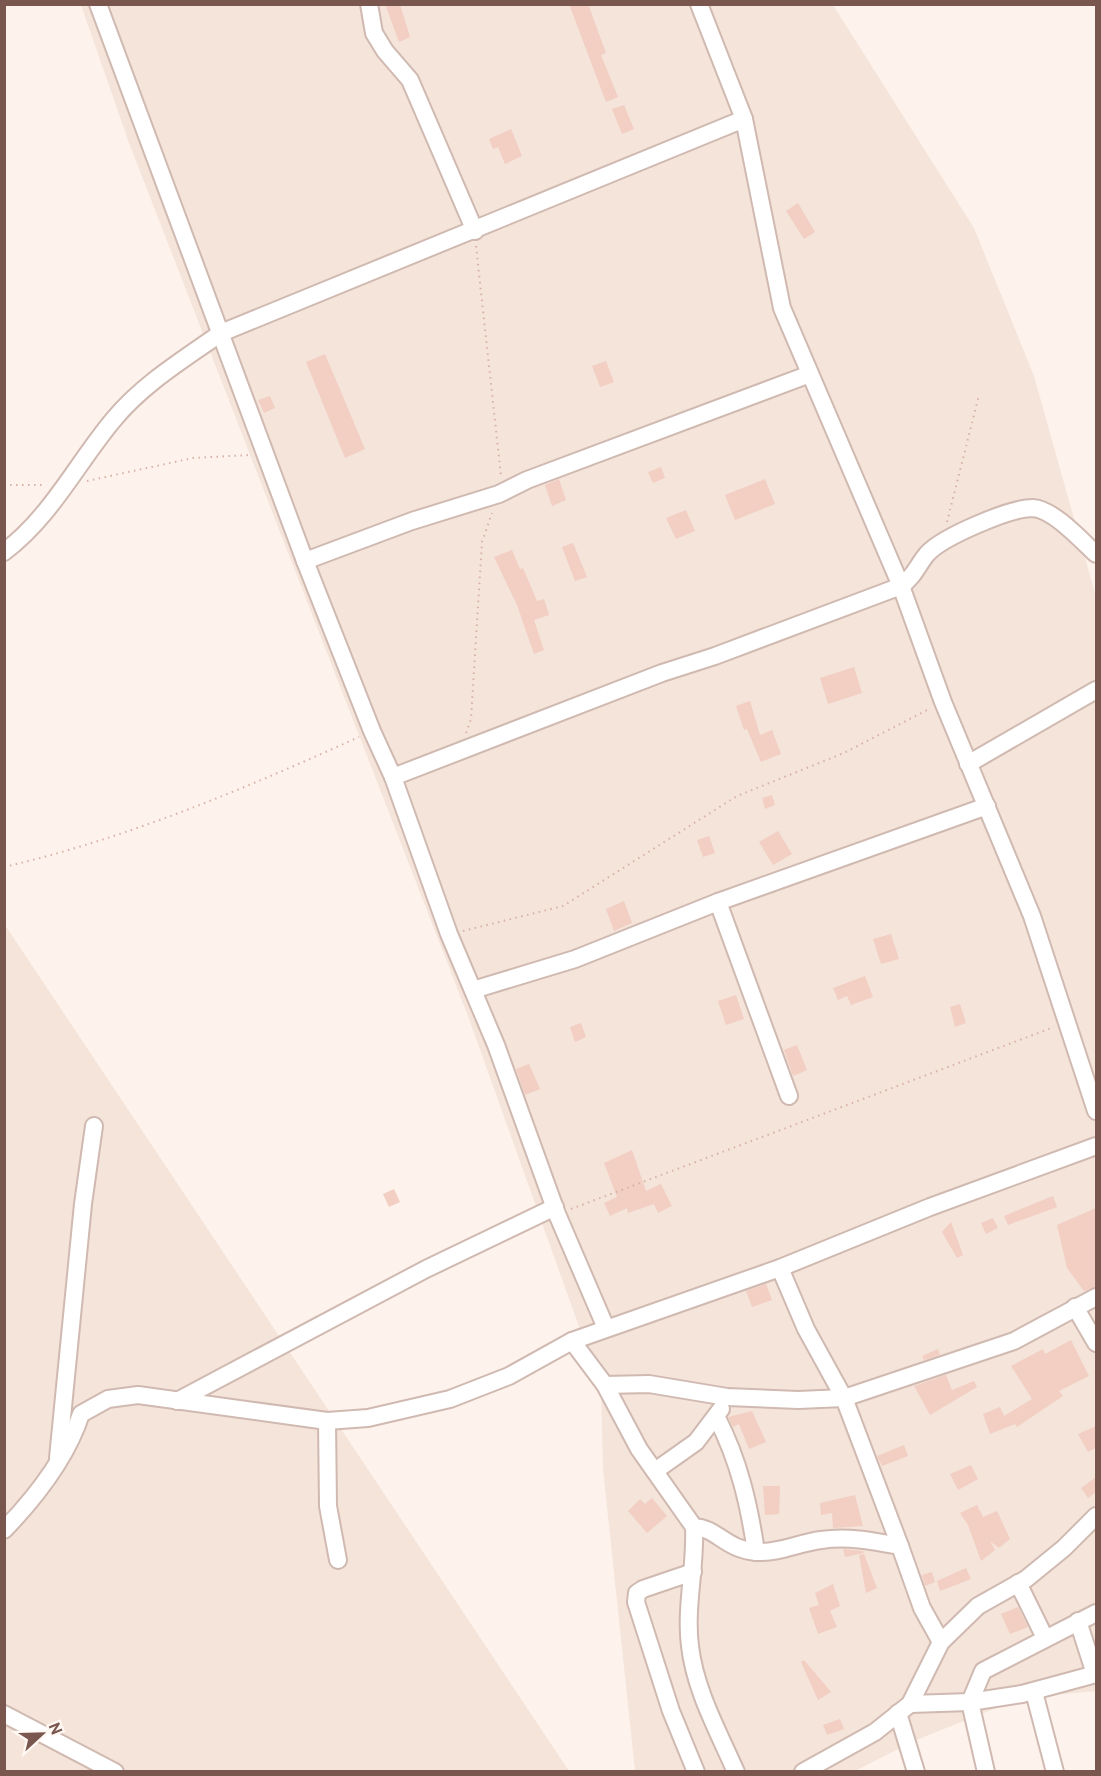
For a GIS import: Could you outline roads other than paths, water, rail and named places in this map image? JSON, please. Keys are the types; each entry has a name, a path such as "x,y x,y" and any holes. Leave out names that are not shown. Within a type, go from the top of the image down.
{"street":[{"path":"99,4 264,454 372,731 393,777 449,934 496,1045 556,1210 606,1329"},
{"path":"369,4 374,33 385,51 410,80 475,231"},
{"path":"699,4 744,119 782,308 901,586 943,702 1032,916 1065,1023 1096,1111"},
{"path":"4,552 68,485 114,418 146,387 221,333 744,119"},
{"path":"305,561 412,521 499,494 527,480 810,375"},
{"path":"393,777 662,673 715,656 901,586 914,577 927,554 942,542 1006,514 1034,508 1057,519 1096,554"},
{"path":"968,764 1096,690"},
{"path":"473,990 575,959 718,902 987,806"},
{"path":"718,902 789,1096"},
{"path":"58,1462 83,1204 94,1126"},
{"path":"4,1530 27,1507 58,1462 74,1436 81,1414 108,1399 138,1395 327,1421 368,1418 450,1399 509,1376 572,1341 780,1268 930,1207 1095,1152"},
{"path":"177,1401 426,1269 556,1210"},
{"path":"780,1268 810,1338 844,1398 922,1608 941,1642"},
{"path":"605,1385 649,1384 727,1397 798,1400 844,1398 1014,1341 1096,1297"},
{"path":"1075,1307 1096,1343"},
{"path":"572,1341 605,1385 639,1449 693,1527 689,1646 698,1684 736,1772"},
{"path":"655,1471 696,1442 717,1418 727,1397"},
{"path":"717,1418 728,1439 749,1500 756,1552"},
{"path":"327,1421 328,1506 338,1560"},
{"path":"803,1772 875,1732 904,1709 941,1642 978,1606 1018,1583 1064,1548 1096,1516"},
{"path":"693,1527 704,1527 737,1550 756,1552 777,1552 819,1540 842,1538 900,1546"},
{"path":"693,1572 643,1589 637,1593 636,1602 671,1711 696,1772"},
{"path":"1018,1583 1045,1638"},
{"path":"986,1772 970,1702 983,1671 1096,1613"},
{"path":"904,1709 1034,1692 1096,1674 1078,1621"},
{"path":"1034,1692 1055,1772"},
{"path":"904,1709 916,1772"},
{"path":"4,1714 115,1772"}]}
